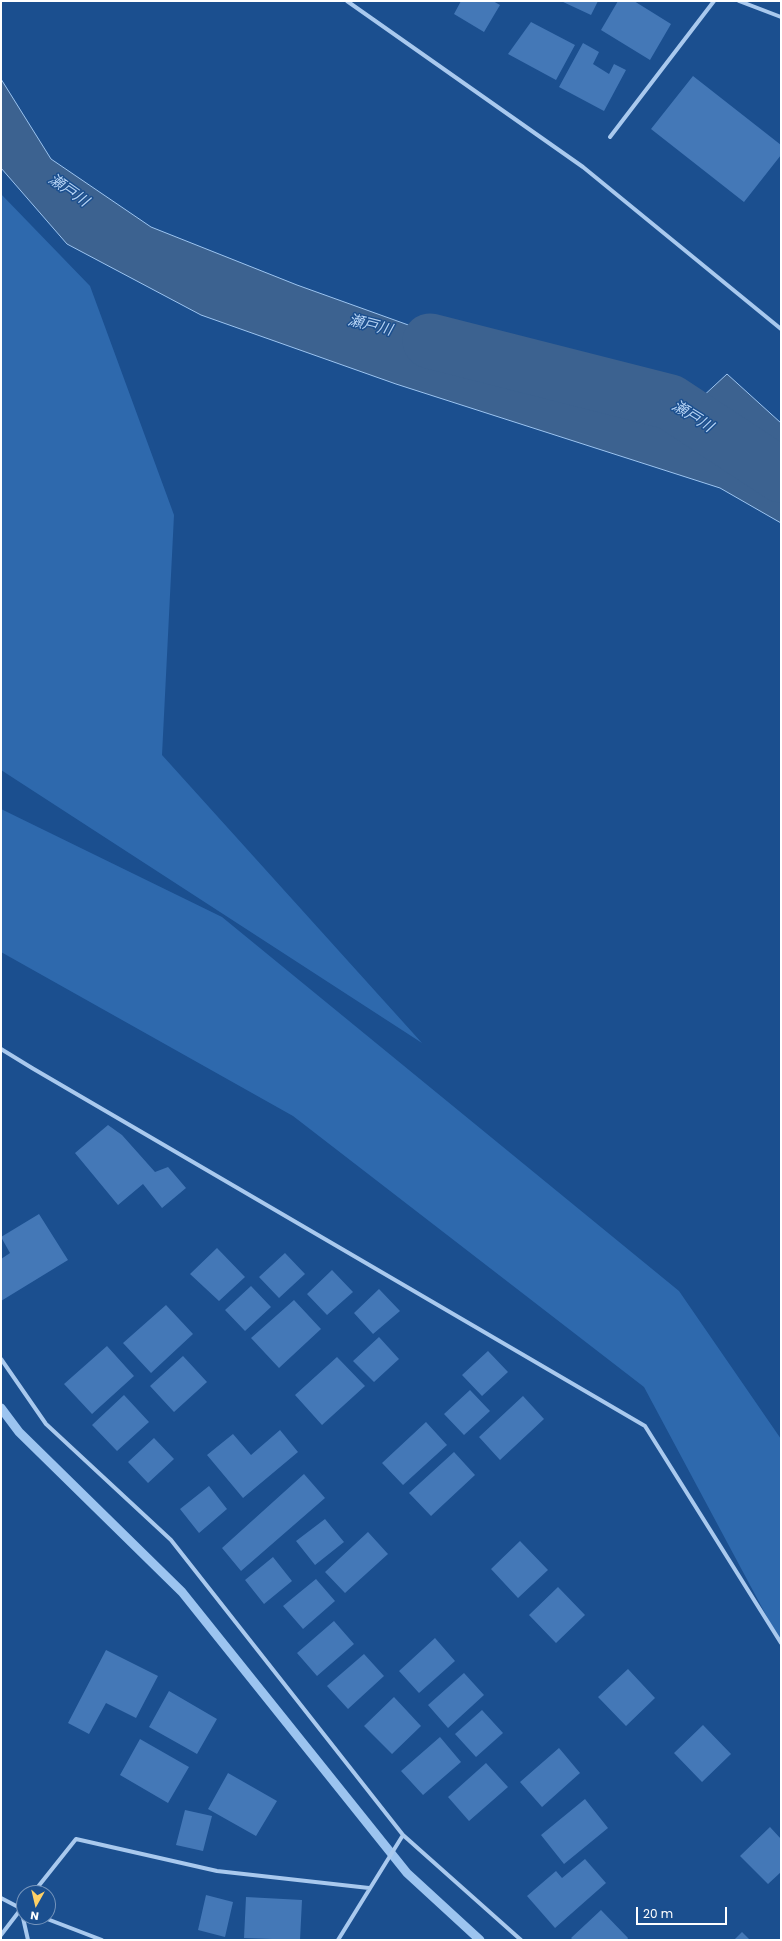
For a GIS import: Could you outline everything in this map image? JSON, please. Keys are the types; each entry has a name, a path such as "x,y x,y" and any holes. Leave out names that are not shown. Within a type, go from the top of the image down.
{"street":[{"path":"347,1 584,167 781,329"},
{"path":"610,137 714,1"},
{"path":"739,1 781,17"},
{"path":"1,1049 645,1426 781,1643"},
{"path":"1,1359 46,1424 171,1540 403,1834 521,1940"},
{"path":"338,1940 403,1834"},
{"path":"39,1885 76,1839 217,1871 370,1888"},
{"path":"1,1898 16,1906"},
{"path":"1,1934 16,1916"},
{"path":"56,1922 102,1940"},
{"path":"25,1925 28,1940"}],"shaded area":[{"path":"1,194 90,286 174,515 162,755 422,1043 1,770"},
{"path":"1,809 222,917 679,1291 781,1439 781,1643 644,1387 293,1116 1,952"}],"water":[{"path":"1,79 51,159 151,227 297,285 503,359 686,412 727,374 781,423 781,523 720,488 396,384 201,315 67,244 1,168"}],"building":[{"path":"461,1 493,1 500,5 484,32 454,14"},
{"path":"561,1 598,1 591,15"},
{"path":"618,1 634,1 671,24 650,60 601,30"},
{"path":"531,22 575,45 556,80 508,54"},
{"path":"583,43 599,52 593,64 609,74 614,64 626,70 604,111 559,87"},
{"path":"693,76 781,145 781,155 744,202 651,129"},
{"path":"108,1125 122,1135 155,1172 168,1167 186,1188 162,1208 143,1184 118,1205 75,1153"},
{"path":"39,1214 68,1260 1,1301 1,1259 10,1253 1,1237"},
{"path":"217,1248 245,1277 219,1301 190,1274"},
{"path":"285,1253 305,1274 279,1298 259,1277"},
{"path":"332,1270 353,1292 327,1315 307,1294"},
{"path":"251,1286 271,1307 245,1331 225,1310"},
{"path":"379,1289 400,1311 373,1334 354,1313"},
{"path":"294,1300 321,1329 279,1368 251,1338"},
{"path":"166,1305 193,1334 151,1373 123,1343"},
{"path":"379,1337 399,1359 374,1382 353,1361"},
{"path":"107,1346 134,1376 92,1414 64,1384"},
{"path":"488,1351 508,1372 482,1396 462,1375"},
{"path":"183,1356 207,1382 174,1412 150,1386"},
{"path":"337,1357 365,1386 322,1425 295,1395"},
{"path":"470,1390 490,1411 464,1435 444,1414"},
{"path":"124,1395 149,1422 117,1451 92,1425"},
{"path":"523,1396 544,1419 500,1460 479,1437"},
{"path":"426,1422 447,1445 403,1485 382,1463"},
{"path":"280,1430 298,1452 243,1498 207,1455 233,1434 251,1455"},
{"path":"154,1438 174,1459 148,1483 128,1462"},
{"path":"454,1452 475,1475 431,1516 409,1493"},
{"path":"304,1474 325,1498 241,1571 222,1548"},
{"path":"209,1486 227,1509 199,1533 180,1509"},
{"path":"325,1519 344,1542 315,1565 296,1541"},
{"path":"368,1532 388,1554 345,1593 325,1572"},
{"path":"520,1541 548,1570 518,1598 491,1569"},
{"path":"273,1557 292,1581 264,1604 245,1580"},
{"path":"316,1579 335,1601 303,1629 283,1606"},
{"path":"558,1587 585,1615 556,1643 529,1615"},
{"path":"334,1621 354,1644 317,1676 297,1653"},
{"path":"435,1638 455,1661 419,1693 399,1671"},
{"path":"106,1650 158,1676 136,1718 106,1703 89,1734 68,1723"},
{"path":"364,1654 384,1676 348,1709 327,1686"},
{"path":"628,1669 655,1698 626,1726 598,1697"},
{"path":"464,1673 484,1695 448,1728 428,1705"},
{"path":"169,1691 217,1719 197,1754 149,1727"},
{"path":"394,1697 421,1726 392,1754 364,1726"},
{"path":"482,1710 503,1733 476,1757 455,1734"},
{"path":"703,1725 731,1754 702,1782 674,1753"},
{"path":"440,1737 461,1762 423,1795 401,1771"},
{"path":"140,1739 189,1767 168,1803 120,1775"},
{"path":"559,1748 580,1773 542,1807 520,1782"},
{"path":"486,1763 508,1787 469,1821 448,1797"},
{"path":"228,1773 277,1801 256,1836 208,1809"},
{"path":"585,1799 608,1828 564,1864 541,1835"},
{"path":"185,1810 212,1816 203,1851 176,1845"},
{"path":"770,1827 781,1839 781,1872 768,1884 740,1856"},
{"path":"585,1859 606,1883 555,1928 527,1896 556,1871 562,1878"},
{"path":"206,1895 233,1902 225,1937 198,1930"},
{"path":"246,1897 302,1900 300,1940 244,1938"},
{"path":"601,1910 628,1938 627,1940 573,1940 571,1938"},
{"path":"742,1932 750,1940 734,1940"}],"waterway":[{"name":"瀬戸川","path":"430,341 670,402 781,475"},
{"path":"1,1408 19,1432 182,1592 407,1873 480,1940"}]}
